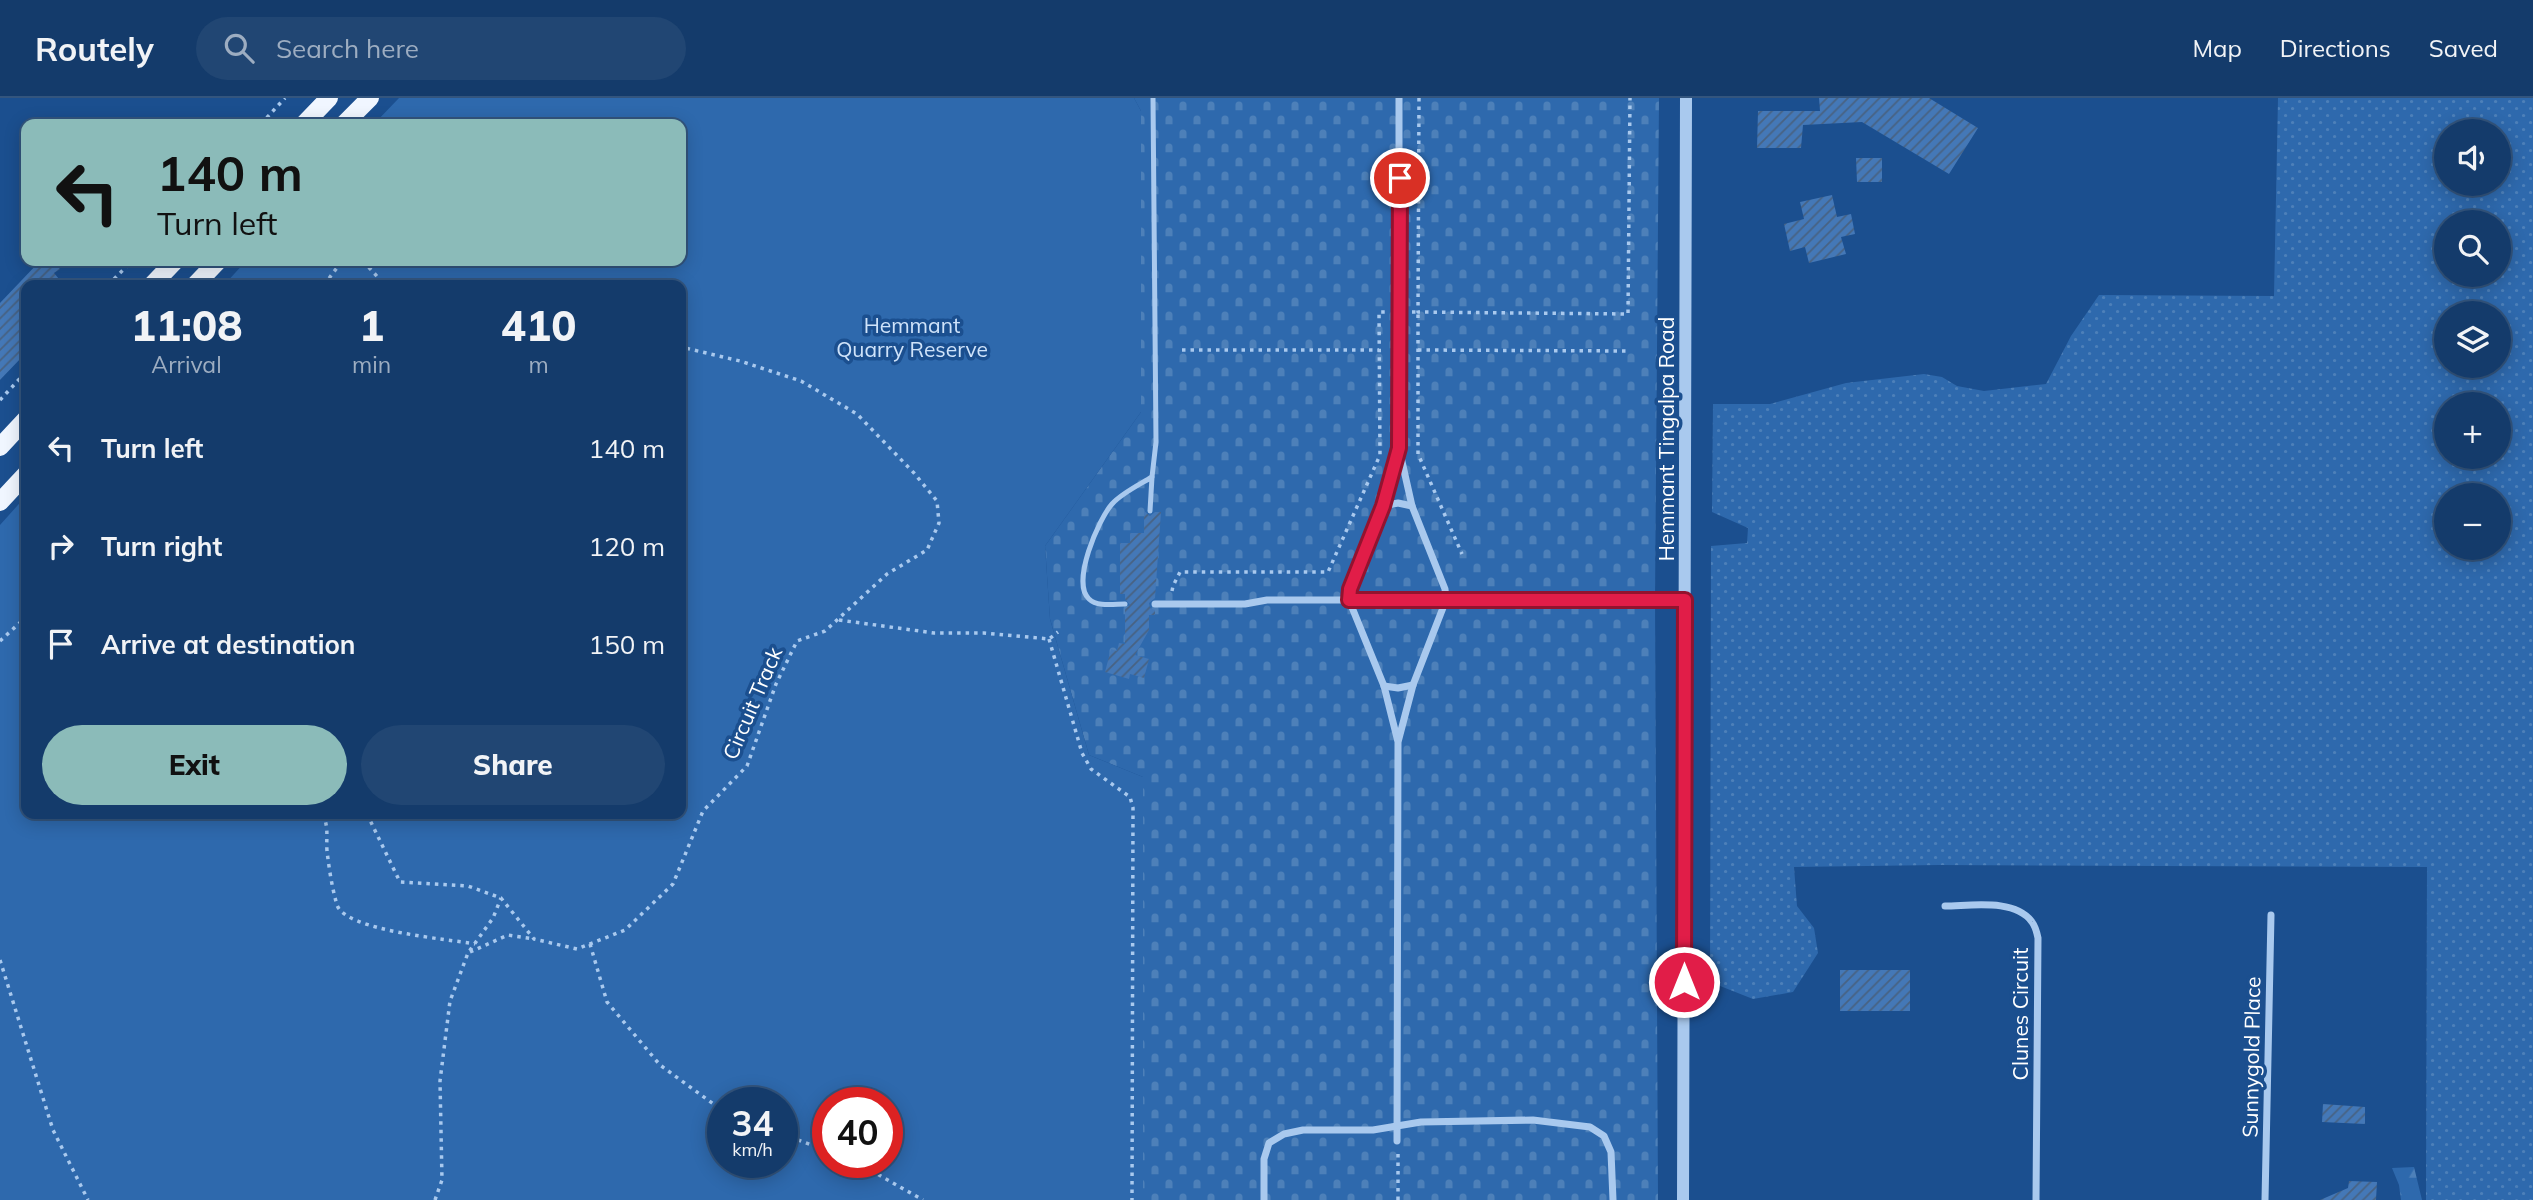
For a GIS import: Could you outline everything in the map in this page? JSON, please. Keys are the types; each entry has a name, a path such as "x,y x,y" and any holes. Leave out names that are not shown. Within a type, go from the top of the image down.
{"main road":[{"path":"309,119 329,98"},
{"path":"350,119 369,98"},
{"path":"157,280 170,266"},
{"path":"200,280 213,266"},
{"path":"0,447 21,424"},
{"path":"0,502 21,479"}],"street":[{"path":"1398,742 1413,685 1446,600 1445,589 1412,506 1399,448 1399,98"},
{"name":"Hemmant Tingalpa Road","path":"1683,1200 1686,98"},
{"path":"1397,1141 1398,742 1384,686 1349,600 1350,589 1383,506 1399,448"},
{"path":"1383,506 1398,503 1412,506"},
{"path":"1155,604 1349,600 1685,600"},
{"path":"1384,686 1398,688 1413,685"},
{"name":"Clunes Circuit","path":"1945,906 2000,906 2015,909 2032,921 2038,938 2036,1200"},
{"name":"Sunnygold Place","path":"2265,1200 2271,915"},
{"path":"1264,1200 1264,1159 1269,1143 1284,1134 1303,1130 1373,1130 1421,1122 1533,1120 1590,1127 1604,1136 1611,1152 1613,1200"}],"lane":[{"path":"1150,511 1156,442 1153,98"},
{"path":"1125,604 1100,604 1090,601 1082,588 1083,573 1093,542 1112,504 1152,477"}],"path":[{"path":"266,119 285,98"},
{"path":"1419,98 1418,454 1462,554"},
{"path":"1172,604 1172,586 1180,572 1328,572 1380,455 1379,312 1628,314 1630,98"},
{"path":"113,280 126,266"},
{"path":"368,266 380,280"},
{"name":"Circuit Track","path":"468,953 508,934 577,949 625,930 673,884 703,811 747,766 776,684 797,640 825,631 887,574 927,550 939,523 937,501 857,414 800,381 740,361 686,348"},
{"path":"1418,349 1629,351"},
{"path":"1182,350 1380,350"},
{"path":"0,400 21,377"},
{"path":"839,620 934,633 984,633 1049,639 1058,632"},
{"path":"0,641 21,622"},
{"path":"1049,639 1082,754 1091,769 1130,797 1133,808 1132,1200"},
{"path":"325,819 329,828 327,849 338,908 351,919 386,929 475,944"},
{"path":"369,819 400,883 468,886 500,898 534,939"},
{"path":"435,1200 442,1180 440,1081 450,1001 468,953 493,918 500,898"},
{"path":"590,944 607,1002 660,1065 707,1099"},
{"path":"0,960 53,1130 88,1200"},
{"path":"1397,1141 1398,1200"},
{"path":"884,1178 923,1200"}],"green space":[{"name":"Hemmant Quarry Reserve","path":"399,98 1134,98 1141,111 1141,412 1045,546 1050,619 1089,755 1143,777 1143,1200 0,1200 0,525 21,502 21,819 686,819 686,280 229,280 241,266 686,266 686,119 379,119"},
{"path":"1134,98 1659,98 1655,600 1658,1200 1143,1200 1143,777 1089,755 1050,619 1045,546 1141,412 1141,111"},
{"path":"2278,98 2533,98 2533,1200 2426,1200 2427,867 1794,867 1797,906 1814,928 1818,953 1793,992 1753,999 1710,982 1711,546 1747,543 1748,528 1712,512 1713,404 1770,404 1846,383 1924,374 1942,377 1957,386 1984,391 2046,384 2071,336 2099,295 2274,296"},
{"path":"2414,1167 2422,1200 2401,1200 2399,1185 2392,1168"}],"building":[{"path":"1819,98 1929,98 1978,128 1949,174 1862,122 1803,125 1801,148 1757,148 1758,111 1820,111"},
{"path":"1856,158 1882,158 1882,182 1857,182"},
{"path":"1832,195 1837,217 1851,214 1855,234 1841,237 1846,254 1809,263 1805,247 1790,251 1784,224 1804,219 1800,202"},
{"path":"35,266 57,266 60,269 54,273 60,280 22,280"},
{"path":"21,281 21,358 0,380 0,303"},
{"path":"1144,511 1150,516 1161,512 1155,598 1149,603 1150,608 1155,610 1155,615 1149,615 1149,630 1135,655 1149,659 1144,678 1130,674 1129,679 1105,672 1111,649 1117,651 1119,643 1125,644 1125,609 1130,605 1125,594 1120,594 1120,543 1130,543 1130,533 1144,533"},
{"path":"1840,970 1910,970 1910,1011 1840,1011"},
{"path":"2323,1104 2365,1107 2365,1124 2322,1122"},
{"path":"2349,1181 2377,1182 2376,1200 2320,1200 2348,1188"}],"route":[{"path":"1400,178 1399,448 1383,506 1350,589 1349,600 1685,600 1684,982"}]}
